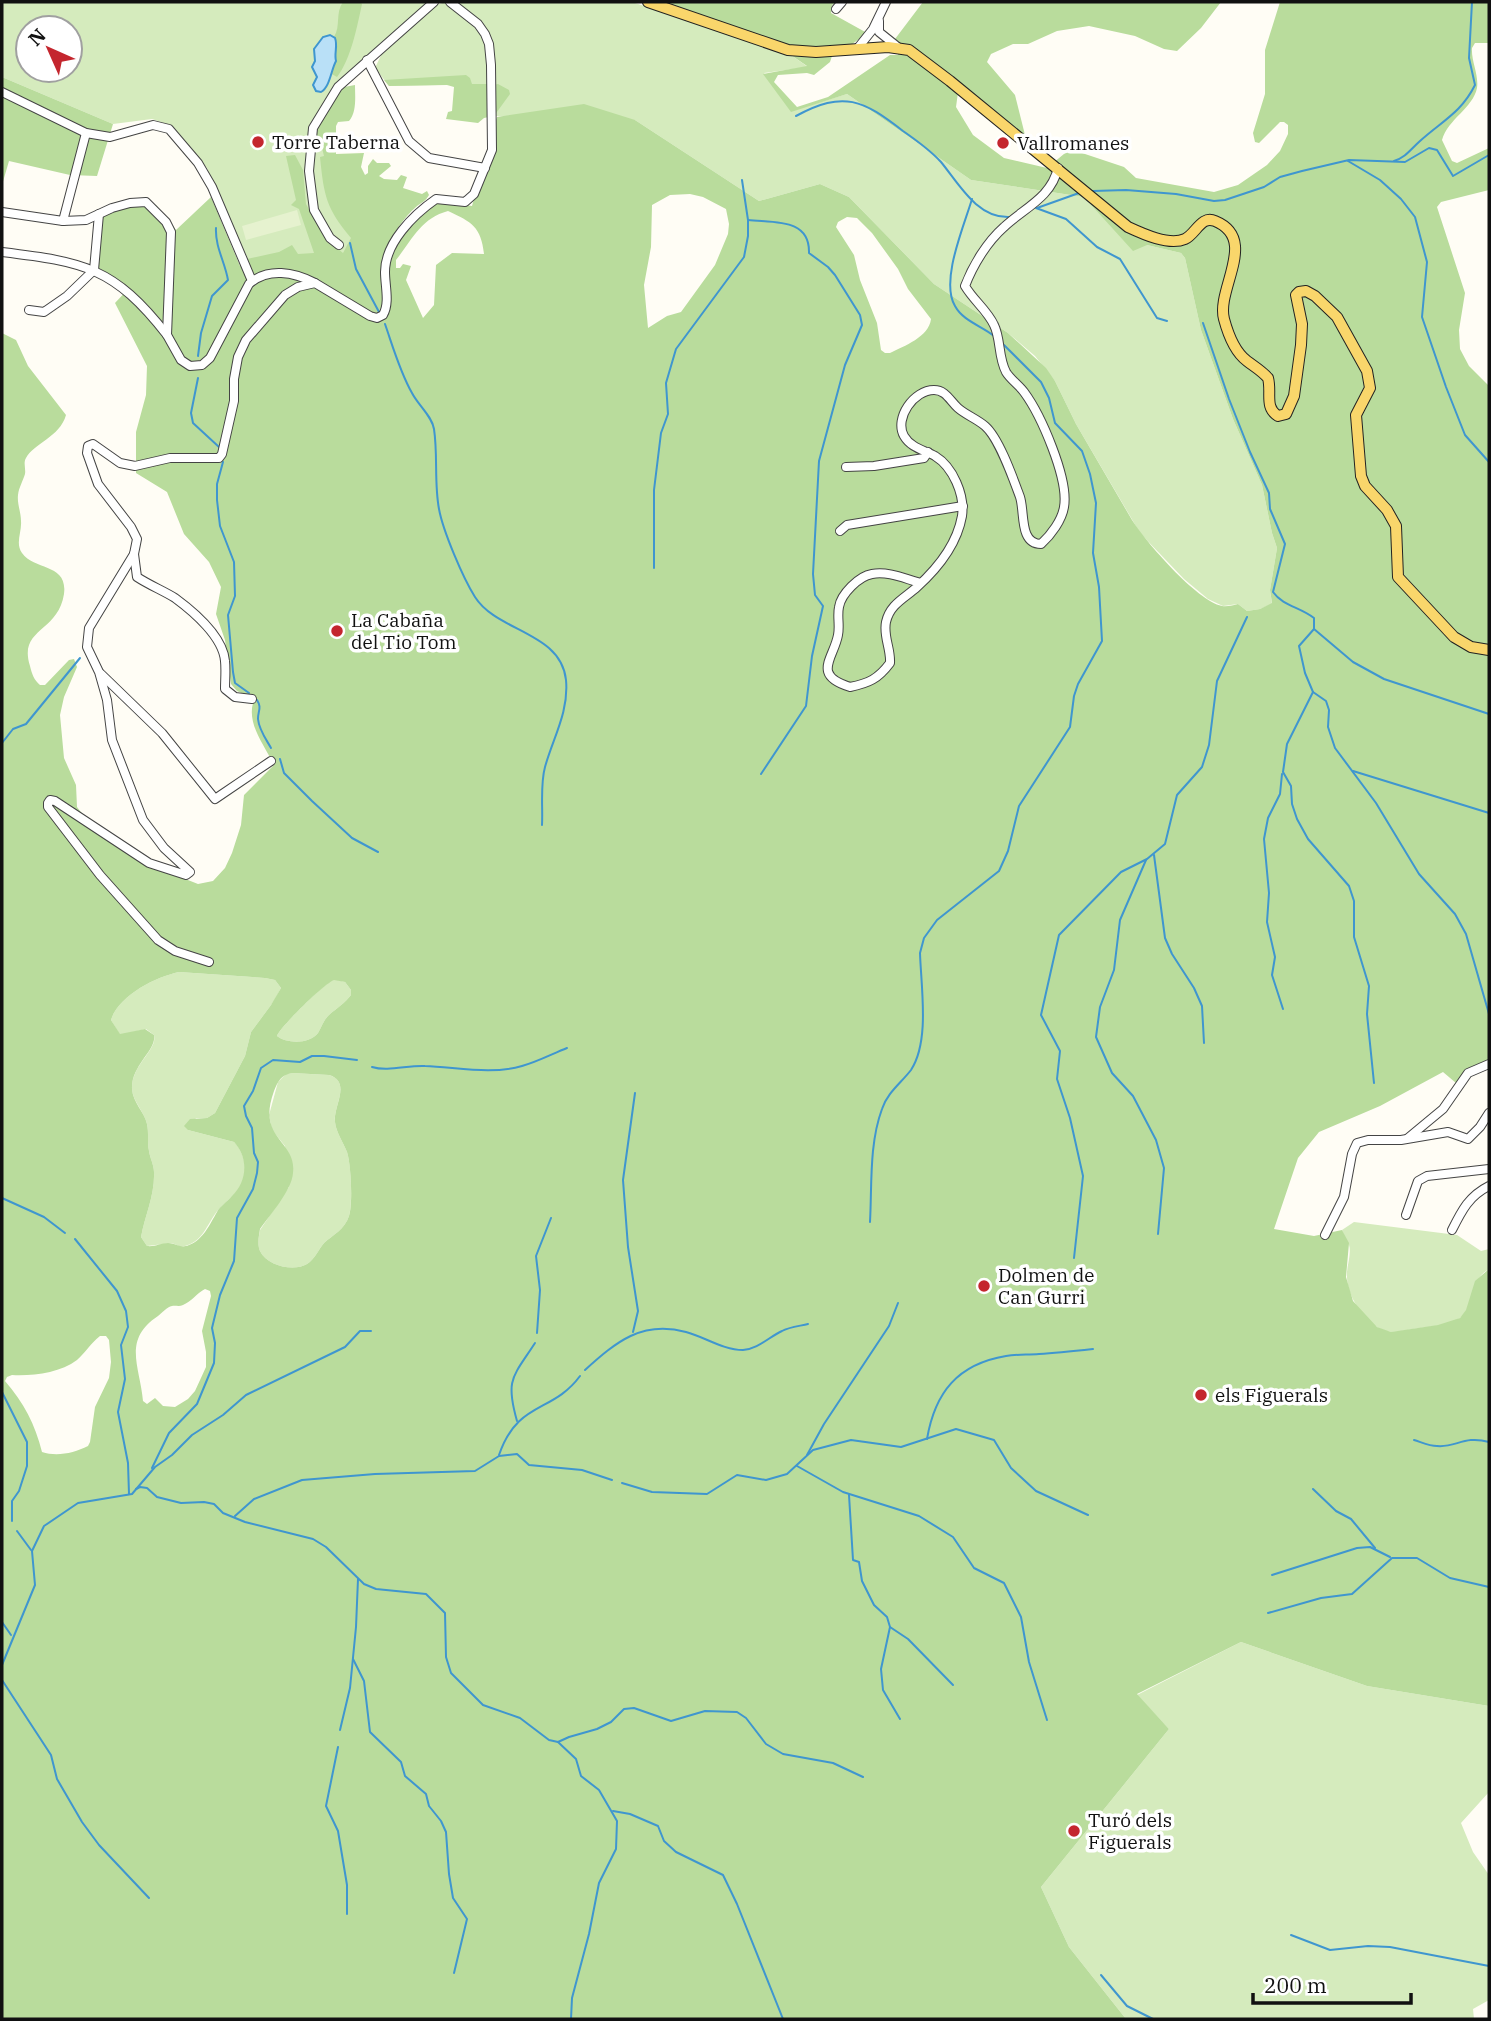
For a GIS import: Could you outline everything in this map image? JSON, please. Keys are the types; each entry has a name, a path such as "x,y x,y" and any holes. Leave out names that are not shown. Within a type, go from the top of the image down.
{"main road":[{"path":"648,2 788,50 817,52 857,49 878,44 899,48 922,58 1113,215 1136,230 1178,241 1191,236 1209,219 1217,222 1227,230 1234,244 1236,261 1226,289 1224,317 1240,354 1268,378 1268,405 1274,415 1286,414 1294,396 1302,335 1296,295 1301,291 1310,293 1337,317 1369,377 1370,388 1356,415 1361,475 1365,486 1387,510 1396,526 1398,577 1454,637 1471,647 1489,650"}],"street":[{"path":"339,245 330,238 314,210 309,171 313,128 338,87 434,2"},
{"path":"2,252 63,260 94,270 127,290 148,310 181,360 190,366 202,365 210,358 252,281 257,277 279,272 301,276 370,316 377,318 383,315 387,302 385,269 389,251 421,209 436,199 469,201 492,150 494,128 489,44 478,24 450,2"},
{"path":"857,49 878,23 886,2"},
{"path":"878,23 878,44"},
{"path":"878,23 879,32 899,48"},
{"path":"865,39 872,37 878,44"},
{"path":"367,61 409,141 429,159 485,168"},
{"path":"2,92 86,133 110,137 153,125 169,129 198,163 212,187 252,281"},
{"path":"62,221 86,133"},
{"path":"921,583 881,574 870,574 856,582 838,608 838,635 827,665 828,671 835,679 850,687 873,681 881,675 890,663 886,630 890,614 901,598 921,583 946,555 956,535 963,506 961,495 946,466 905,438 902,419 917,396 926,391 939,391 947,395 959,409 987,427 997,442 1021,499 1025,533 1029,540 1041,544 1060,519 1064,507 1059,461 1034,408 1023,390 1006,373 996,327 965,286 980,258 1001,230 1038,201 1051,187 1058,168"},
{"path":"2,212 62,221 86,220 130,202 146,202 172,232 167,335"},
{"path":"29,310 44,312 67,296 94,270 99,214"},
{"path":"252,699 235,697 225,689 222,649 205,625 174,597 137,577 134,554 136,539 131,527 98,484 87,453 88,446 93,444 120,463 135,466 170,458 219,458 234,401 238,357 246,340 285,295 298,287 315,283"},
{"path":"846,467 874,466 924,458 928,452"},
{"path":"840,531 847,525 963,506"},
{"path":"134,554 89,628 86,647 99,672 107,700 112,740 143,820 164,848 190,872 186,875 149,863 55,801 50,800 48,807 100,875 158,940 175,951 209,962"},
{"path":"99,672 162,733 215,799 271,761"},
{"path":"1406,1139 1443,1109 1466,1075 1489,1064"},
{"path":"1325,1235 1343,1197 1354,1146 1368,1140 1394,1141 1448,1132 1468,1139 1480,1127 1489,1112"},
{"path":"1406,1215 1418,1181 1427,1175 1489,1170"},
{"path":"1451,1230 1475,1193 1489,1186"}],"green space":[{"path":"2,2 429,2 343,86 320,122 356,235 345,259 250,264 207,168 170,125 152,119 113,124 19,84 84,84 84,14 14,14 14,82 2,77"},
{"path":"343,2 362,4 350,52 337,77 330,73 336,61 334,37"},
{"path":"445,2 632,2 788,53 808,67 764,73 791,111 847,94 971,180 1084,197 1147,245 1181,253 1185,258 1201,330 1233,419 1262,485 1277,548 1270,590 1272,604 1247,611 1238,604 1223,606 1208,599 1184,579 1140,533 1076,424 1055,381 1035,356 1008,333 934,284 849,197 820,184 759,201 635,120 494,116 487,84 389,86 375,68 384,49 434,6"},
{"path":"643,2 837,2 832,5 831,13 867,33 851,45 835,47 830,62 814,75 778,75 774,82 797,107 828,97 890,55 898,55 900,44 895,39 923,2 1221,2 1201,28 1177,51 1164,49 1135,36 1089,26 1057,31 1028,44 1013,44 991,54 987,62 1015,95 1026,139 959,85 956,107 973,135 1004,158 1047,168 1070,149 1124,167 1136,178 1214,192 1238,185 1267,165 1280,151 1288,134 1288,125 1284,122 1280,122 1259,143 1255,142 1253,133 1265,94 1265,50 1280,2 1489,2 1489,43 1475,43 1472,48 1477,83 1475,95 1449,126 1442,140 1452,161 1457,163 1489,148 1489,190 1441,202 1437,207 1465,293 1459,330 1460,349 1469,366 1489,386 1489,1060 1465,1070 1456,1083 1443,1072 1380,1106 1319,1132 1298,1158 1274,1229 1314,1236 1342,1230 1349,1243 1346,1277 1353,1301 1377,1327 1391,1332 1438,1325 1460,1318 1466,1310 1475,1281 1489,1269 1489,1706 1367,1686 1241,1642 1137,1694 1169,1729 1041,1887 1069,1947 1126,2019 2,2019 2,333 16,340 28,366 66,415 53,435 34,448 25,460 25,474 18,495 21,521 19,541 22,553 28,559 56,572 64,584 60,607 29,644 28,654 32,674 40,685 45,685 69,660 74,659 77,667 64,697 60,715 64,758 76,785 77,807 96,832 140,861 198,884 213,881 225,868 232,853 241,825 244,795 274,765 252,719 253,703 231,684 225,640 216,614 221,587 209,562 184,534 167,492 136,473 136,432 146,395 147,366 115,303 129,288 96,268 100,218 119,208 156,205 176,230 211,197 240,266 249,264 247,259 279,252 292,245 298,254 314,253 299,209 291,205 296,200 286,156 295,155 303,170 306,204 325,238 343,253 351,238 336,218 328,201 320,157 324,156 319,136 314,136 313,128 339,88 355,85 352,117 349,121 338,122 336,126 336,154 364,153 361,167 365,175 373,159 377,163 389,163 391,166 379,176 397,180 401,175 407,177 403,188 422,194 427,191 429,195 396,231 387,247 393,249 413,221 432,204 447,201 472,206 497,117 584,104 635,120 759,201 820,184 849,197 934,284 1008,333 1046,368 1132,520 1148,542 1186,582 1211,602 1222,606 1238,604 1247,611 1272,603 1270,590 1277,548 1262,485 1233,419 1201,330 1185,258 1181,253 1147,245 1133,251 1084,197 971,180 847,94 791,112 763,74 807,66 788,53 643,6","holes":["690,194 703,197 726,209 729,224 728,234 715,265 681,312 667,316 648,328 644,285 651,247 652,205 670,195","448,211 469,222 478,231 484,254 452,253 436,265 434,305 423,318 406,280 411,266 403,264 396,268 396,260 431,219","847,217 857,218 872,233 931,319 921,336 890,353 881,350 877,323 860,280 854,255 836,227 838,222","179,972 265,978 275,980 281,988 251,1032 245,1056 215,1113 207,1118 190,1119 184,1126 188,1130 234,1142 242,1155 244,1170 241,1184 218,1210 202,1236 194,1243 183,1246 168,1243 147,1246 141,1237 154,1172 148,1148 147,1124 134,1099 132,1089 135,1073 152,1046 154,1035 145,1029 120,1034 111,1020 115,1011 130,995 160,978","334,980 345,982 351,995 328,1016 314,1037 304,1041 292,1041 277,1036 294,1015","285,1075 329,1075 336,1078 340,1095 335,1122 347,1152 351,1184 350,1210 345,1225 324,1243 310,1262 295,1267 281,1266 268,1260 260,1251 258,1243 260,1229 275,1210 292,1180 293,1162 273,1130 270,1120 274,1091","205,1289 210,1291 202,1331 206,1367 195,1391 188,1399 175,1407 163,1406 155,1398 147,1404 143,1401 137,1365 140,1334 166,1309 186,1304","100,1336 106,1336 109,1340 111,1362 109,1378 95,1407 90,1442 88,1446 71,1452 42,1452 28,1414 5,1381 12,1375 37,1374 63,1368 77,1360"]},
{"path":"466,75 472,84 498,84 509,90 510,94 494,116 484,118 478,123 446,119 448,112 452,111 454,87 389,86 384,80"},
{"path":"2,77 113,124 97,176 70,175 9,161 2,185"},
{"path":"297,210 301,225 246,240 242,226"},
{"path":"179,972 265,978 275,980 281,988 251,1032 245,1056 215,1113 207,1118 196,1118 188,1130 234,1142 245,1165 242,1183 237,1192 219,1209 200,1237 189,1245 181,1247 172,1243 147,1246 141,1237 153,1189 154,1169 148,1148 147,1124 132,1089 133,1080 152,1046 154,1035 146,1029 120,1035 111,1020 122,1003 139,988"},
{"path":"334,979 345,982 351,995 328,1016 314,1037 298,1042 277,1036 303,1006"},
{"path":"286,1074 329,1075 339,1083 340,1095 335,1122 347,1152 351,1194 349,1216 345,1225 324,1243 310,1262 302,1266 288,1267 275,1264 263,1256 258,1243 260,1230 289,1187 285,1146 272,1130 269,1115 278,1082"},
{"path":"1354,1222 1457,1235 1481,1251 1489,1249 1489,1269 1477,1280 1465,1313 1460,1318 1437,1326 1391,1332 1375,1326 1355,1303 1348,1285 1350,1249 1342,1230"},
{"path":"1241,1642 1367,1686 1489,1706 1489,1792 1461,1823 1473,1852 1489,1875 1489,2000 1473,2009 1474,2019 1126,2019 1069,1947 1041,1887 1169,1729 1137,1695"}],"water":[{"path":"330,35 336,41 336,61 324,90 316,91 313,85 317,77 312,67 315,61 314,49 323,37"}],"waterway":[{"path":"1394,161 1405,155 1457,110 1475,85 1469,58 1472,2"},
{"path":"796,116 827,103 840,101 864,106 889,120 932,153 978,206 998,216 1009,217"},
{"path":"1093,191 1126,190 1176,194 1214,201 1264,187 1280,177 1349,160 1405,162 1429,148 1437,150 1453,176 1489,155"},
{"path":"1348,161 1380,180 1401,199 1415,217 1427,262 1422,317 1465,435 1489,462"},
{"path":"654,568 654,490 661,433 668,414 666,383 676,349 744,257 748,220 742,180"},
{"path":"1037,208 1079,193"},
{"path":"972,199 955,253 950,283 951,295 963,316 994,336"},
{"path":"1036,208 1066,219 1097,247 1120,259 1157,318 1167,321"},
{"path":"748,220 789,225 804,234 809,253 835,275 860,315 862,325 845,365 819,461 813,574 815,595 823,606 812,656 806,706 761,774"},
{"path":"198,356 201,333 212,296 228,280 217,242 216,228"},
{"path":"350,243 356,269 379,312"},
{"path":"1203,323 1229,399 1269,493 1270,509 1285,544 1273,592 1314,618 1314,629 1299,646 1305,673 1313,692 1326,701 1329,710 1328,727 1335,748 1376,803 1419,874 1455,914 1466,934 1489,1014"},
{"path":"385,324 408,385 433,424 441,518 470,589 485,609 541,642 562,664 566,680 565,703 543,774 542,825"},
{"path":"870,1222 872,1165 878,1122 887,1098 911,1070 921,1044 923,1013 920,953 924,938 937,920 999,871 1008,851 1019,806 1070,727 1078,684 1102,641 1099,587 1093,553 1096,503 1090,474 1082,451 1055,423 1049,398 1041,382 1004,345"},
{"path":"198,378 191,413 193,423 219,447"},
{"path":"223,462 217,484 217,500 220,526 234,562 235,596 228,615 233,672 235,683 249,693"},
{"path":"1074,1258 1083,1176 1070,1118 1057,1079 1060,1051 1041,1015 1059,935 1121,872 1147,859 1165,844 1177,795 1202,767 1209,745 1217,681 1247,617"},
{"path":"1314,629 1353,662 1384,679 1489,714"},
{"path":"2,743 13,729 26,724 80,658"},
{"path":"1313,692 1287,744 1283,772 1291,786 1292,804 1297,819 1308,839 1349,886 1354,901 1354,937 1369,986 1367,1014 1374,1083"},
{"path":"257,700 260,707 260,727 271,748"},
{"path":"280,759 284,773 312,801 352,838 378,852"},
{"path":"1353,771 1489,813"},
{"path":"1282,774 1280,794 1268,818 1264,839 1269,893 1267,922 1275,957 1272,975 1283,1009"},
{"path":"1154,855 1165,938 1202,1006 1204,1043"},
{"path":"1146,860 1120,920 1114,970 1100,1007 1096,1037 1112,1073 1133,1096 1156,1140 1164,1168 1158,1234"},
{"path":"372,1067 510,1069 567,1048"},
{"path":"152,1468 169,1433 197,1404 214,1363 215,1343 212,1328 220,1295 234,1261 237,1218 253,1189 257,1173 258,1162 254,1153 252,1128 244,1106 261,1068 273,1060 300,1062 312,1056 357,1060"},
{"path":"633,1332 638,1311 628,1247 623,1180 635,1093"},
{"path":"2,1198 44,1217 65,1233"},
{"path":"537,1333 540,1290 536,1256 551,1218"},
{"path":"75,1239 117,1291 126,1311 128,1327 121,1345 125,1379 118,1412 128,1463 129,1494"},
{"path":"807,1455 824,1424 889,1326 898,1303"},
{"path":"585,1370 619,1343 643,1331 670,1329 686,1332 728,1348 743,1350 759,1345 785,1330 808,1324"},
{"path":"2,1665 35,1585 32,1551 44,1526 78,1503 132,1494 155,1467 192,1435 223,1415 246,1395 345,1347 360,1331 371,1331"},
{"path":"517,1421 513,1407 513,1379 535,1343"},
{"path":"927,1439 936,1407 943,1394 962,1373 989,1360 1010,1355 1093,1349"},
{"path":"499,1455 516,1425 558,1397 580,1376"},
{"path":"2,1392 27,1442 27,1466 19,1491 12,1501 12,1521"},
{"path":"622,1483 652,1492 707,1494 737,1475 766,1480 787,1474 813,1450 851,1440 901,1447 956,1429 994,1440 1011,1468 1036,1491 1088,1515"},
{"path":"1414,1440 1437,1446 1473,1440 1489,1442"},
{"path":"235,1516 254,1499 302,1480 375,1474 475,1471 499,1456 517,1454 529,1465 582,1470 612,1480"},
{"path":"797,1466 843,1492 919,1516 953,1537 974,1568 1004,1583 1021,1617 1029,1662 1047,1720"},
{"path":"136,1489 147,1488 157,1497 181,1503 214,1504 223,1513 245,1522 313,1539 326,1547 364,1584 376,1589 426,1594 445,1613 446,1657 451,1673 483,1705 520,1718 549,1740 558,1742 597,1729 611,1722 624,1709 634,1708 671,1721 705,1711 737,1712 746,1718 766,1744 783,1754 833,1763 863,1777"},
{"path":"1313,1489 1336,1511 1351,1519 1375,1548"},
{"path":"849,1495 853,1560 859,1562 862,1581 874,1605 887,1617 890,1627 881,1669 883,1690 900,1719"},
{"path":"17,1531 31,1550"},
{"path":"1272,1575 1357,1548 1370,1547 1390,1557"},
{"path":"1268,1613 1321,1598 1352,1594 1392,1558 1417,1558 1450,1578 1489,1587"},
{"path":"340,1730 350,1688 358,1579"},
{"path":"2,1622 11,1635"},
{"path":"890,1627 908,1639 953,1685"},
{"path":"353,1659 364,1681 370,1732 401,1762 405,1776 426,1794 429,1806 446,1832 453,1898 467,1919 454,1973"},
{"path":"2,1680 51,1755 57,1779 82,1822 99,1845 149,1898"},
{"path":"558,1742 576,1759 581,1776 599,1790 617,1821 616,1849 599,1883 572,1998 571,2019"},
{"path":"338,1747 326,1806 338,1831 347,1885 347,1914"},
{"path":"613,1811 630,1814 658,1826 664,1841 676,1852 723,1875 783,2019"},
{"path":"1291,1935 1330,1950 1390,1947 1489,1966"},
{"path":"1101,1975 1127,2006 1153,2019"}],"place":[{"name":"Torre Taberna","path":"258,142"},
{"name":"Vallromanes","path":"1003,143"},
{"name":"La Cabaña del Tio Tom","path":"337,631"},
{"name":"Dolmen de Can Gurri","path":"984,1286"},
{"name":"els Figuerals","path":"1201,1395"},
{"name":"Turó dels Figuerals","path":"1074,1831"}]}
